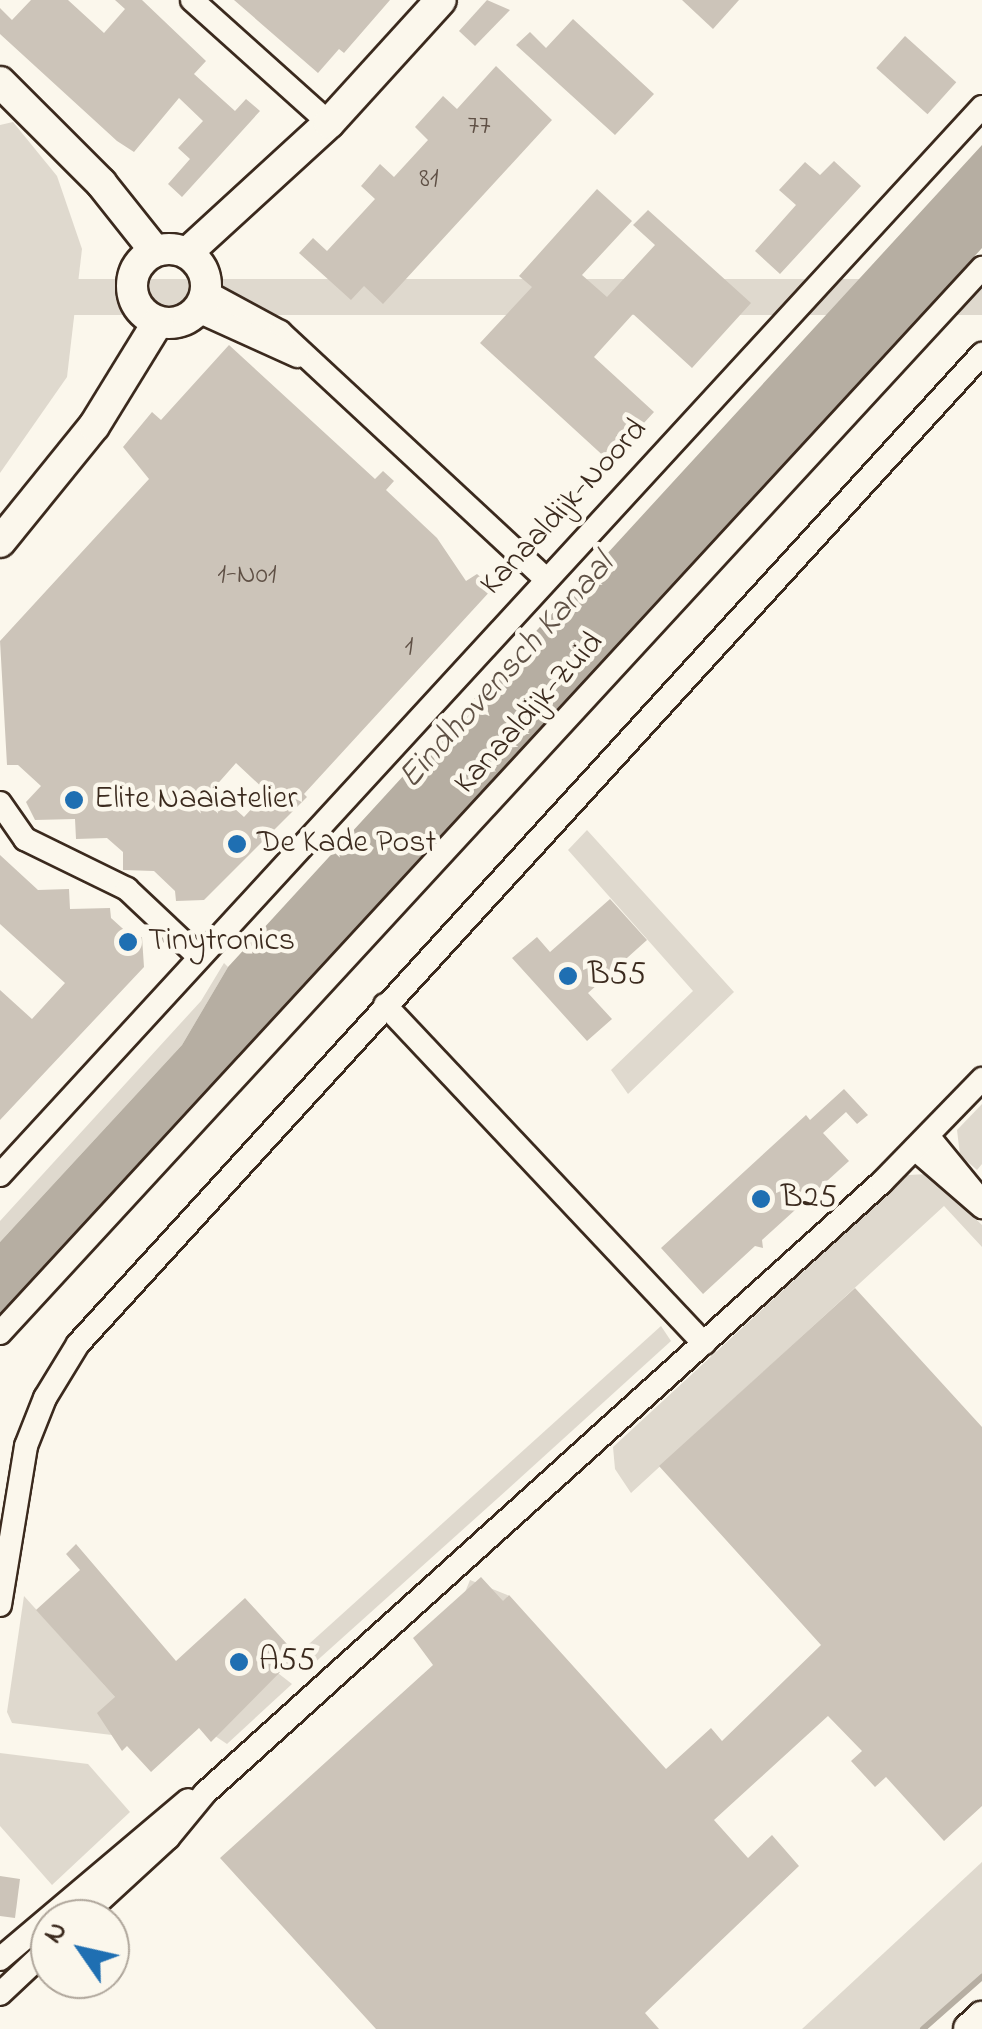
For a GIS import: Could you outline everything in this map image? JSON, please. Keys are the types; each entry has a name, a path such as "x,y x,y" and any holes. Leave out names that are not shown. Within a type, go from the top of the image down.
{"street":[{"path":"192,0 329,123"},
{"path":"147,258 131,287 149,316 172,324 198,280 329,123 442,0"},
{"path":"3,90 84,168 147,258 198,280 310,362 544,578"},
{"name":"Kanaaldijk-Noord","path":"0,1175 544,578 982,107"},
{"name":"Kanaaldijk-Zuid","path":"0,1333 982,268"},
{"path":"0,542 69,460 149,316"},
{"path":"0,1605 26,1446 45,1398 78,1344 982,354"},
{"path":"0,803 24,839 126,889 198,956"},
{"path":"385,1005 704,1343"},
{"path":"102,1899 168,1838 205,1793 922,1143 982,1079"},
{"path":"922,1143 982,1204"},
{"path":"83,1899 180,1804 205,1793"},
{"path":"0,1960 30,1944"},
{"path":"8,1986 30,1956"},
{"path":"969,2029 982,2017"}],"shaded area":[{"path":"13,122 57,176 82,249 67,377 0,473 0,125"},
{"path":"0,279 982,279 982,315 0,315"},
{"path":"587,830 734,992 628,1094 611,1070 693,991 568,850"},
{"path":"224,963 228,967 182,1045 0,1242 0,1221 201,1001"},
{"path":"982,1104 982,1164 977,1170 960,1155 957,1130"},
{"path":"928,1174 982,1225 982,1247 944,1206 631,1493 615,1469 613,1447 908,1175"},
{"path":"661,1326 671,1341 311,1666 299,1653"},
{"path":"470,1580 508,1595 393,1880 355,1865"},
{"path":"24,1596 116,1698 112,1735 12,1723 7,1712"},
{"path":"274,1670 292,1684 227,1744 212,1734"},
{"path":"0,1753 88,1764 130,1812 52,1885 0,1826"},
{"path":"982,1862 982,1980 927,2029 802,2029"}],"water":[{"name":"Eindhovensch Kanaal","path":"982,145 982,248 138,1174 0,1314 0,1242 182,1045 228,967"}],"building":[{"path":"31,0 68,0 104,33 125,9 115,0 142,0 206,61 194,74 235,111 246,99 260,111 182,197 168,184 190,159 178,148 203,121 179,98 134,152 117,141 0,34 0,8 12,20"},
{"path":"234,0 390,0 344,53 339,49 318,73"},
{"path":"487,0 510,10 475,46 459,31"},
{"path":"682,0 739,0 713,29"},
{"path":"573,19 654,94 615,135 516,45 530,32 546,48"},
{"path":"905,36 956,82 928,114 876,68"},
{"path":"496,66 552,120 383,304 364,286 351,300 299,253 313,238 327,251 375,199 361,186 380,164 394,177 428,140 415,127 443,96 457,109"},
{"path":"834,161 861,186 780,274 755,251 796,205 779,190 805,162 820,175"},
{"path":"597,189 632,221 582,275 607,297 655,245 633,225 648,210 751,303 692,368 633,314 594,357 654,412 609,461 480,343 532,287 519,276"},
{"path":"229,345 375,479 383,471 394,481 386,490 437,538 466,581 477,574 493,588 304,794 307,797 204,900 176,901 175,891 154,871 123,870 123,852 107,838 76,839 75,819 35,820 26,802 41,786 18,765 7,765 0,641 149,479 123,447 152,412 161,420","holes":["236,763 267,792 244,817 213,789"]},
{"path":"0,855 38,890 69,889 70,909 110,908 111,918 132,937 142,937 144,967 0,1120 0,990 32,1019 65,983 0,924"},
{"name":"B55","path":"610,899 647,940 588,993 612,1019 587,1041 512,958 537,937 550,952"},
{"name":"B25","path":"844,1089 868,1115 857,1124 846,1112 823,1133 849,1161 762,1240 763,1248 755,1246 703,1294 661,1248 806,1115 810,1120"},
{"path":"855,1288 982,1427 982,1806 944,1841 886,1777 875,1787 851,1761 862,1751 828,1716 714,1820 748,1858 772,1835 799,1866 645,2013 659,2029 376,2029 220,1858 433,1665 413,1638 481,1577 503,1601 509,1595 666,1769 711,1728 722,1741 821,1645 659,1466"},
{"name":"A55","path":"76,1544 176,1661 245,1598 297,1655 211,1742 199,1728 151,1772 127,1746 122,1751 97,1713 115,1697 36,1610 80,1570 66,1554"},
{"path":"0,1876 20,1879 15,1918 0,1916"}],"waterway":[{"path":"923,2029 982,1977"}],"place":[{"name":"Elite Naaiatelier","path":"74,800"},
{"name":"De Kade Post","path":"237,844"},
{"name":"Tinytronics","path":"128,942"},
{"name":"B55","path":"568,976"},
{"name":"B25","path":"761,1199"},
{"name":"A55","path":"239,1662"}]}
